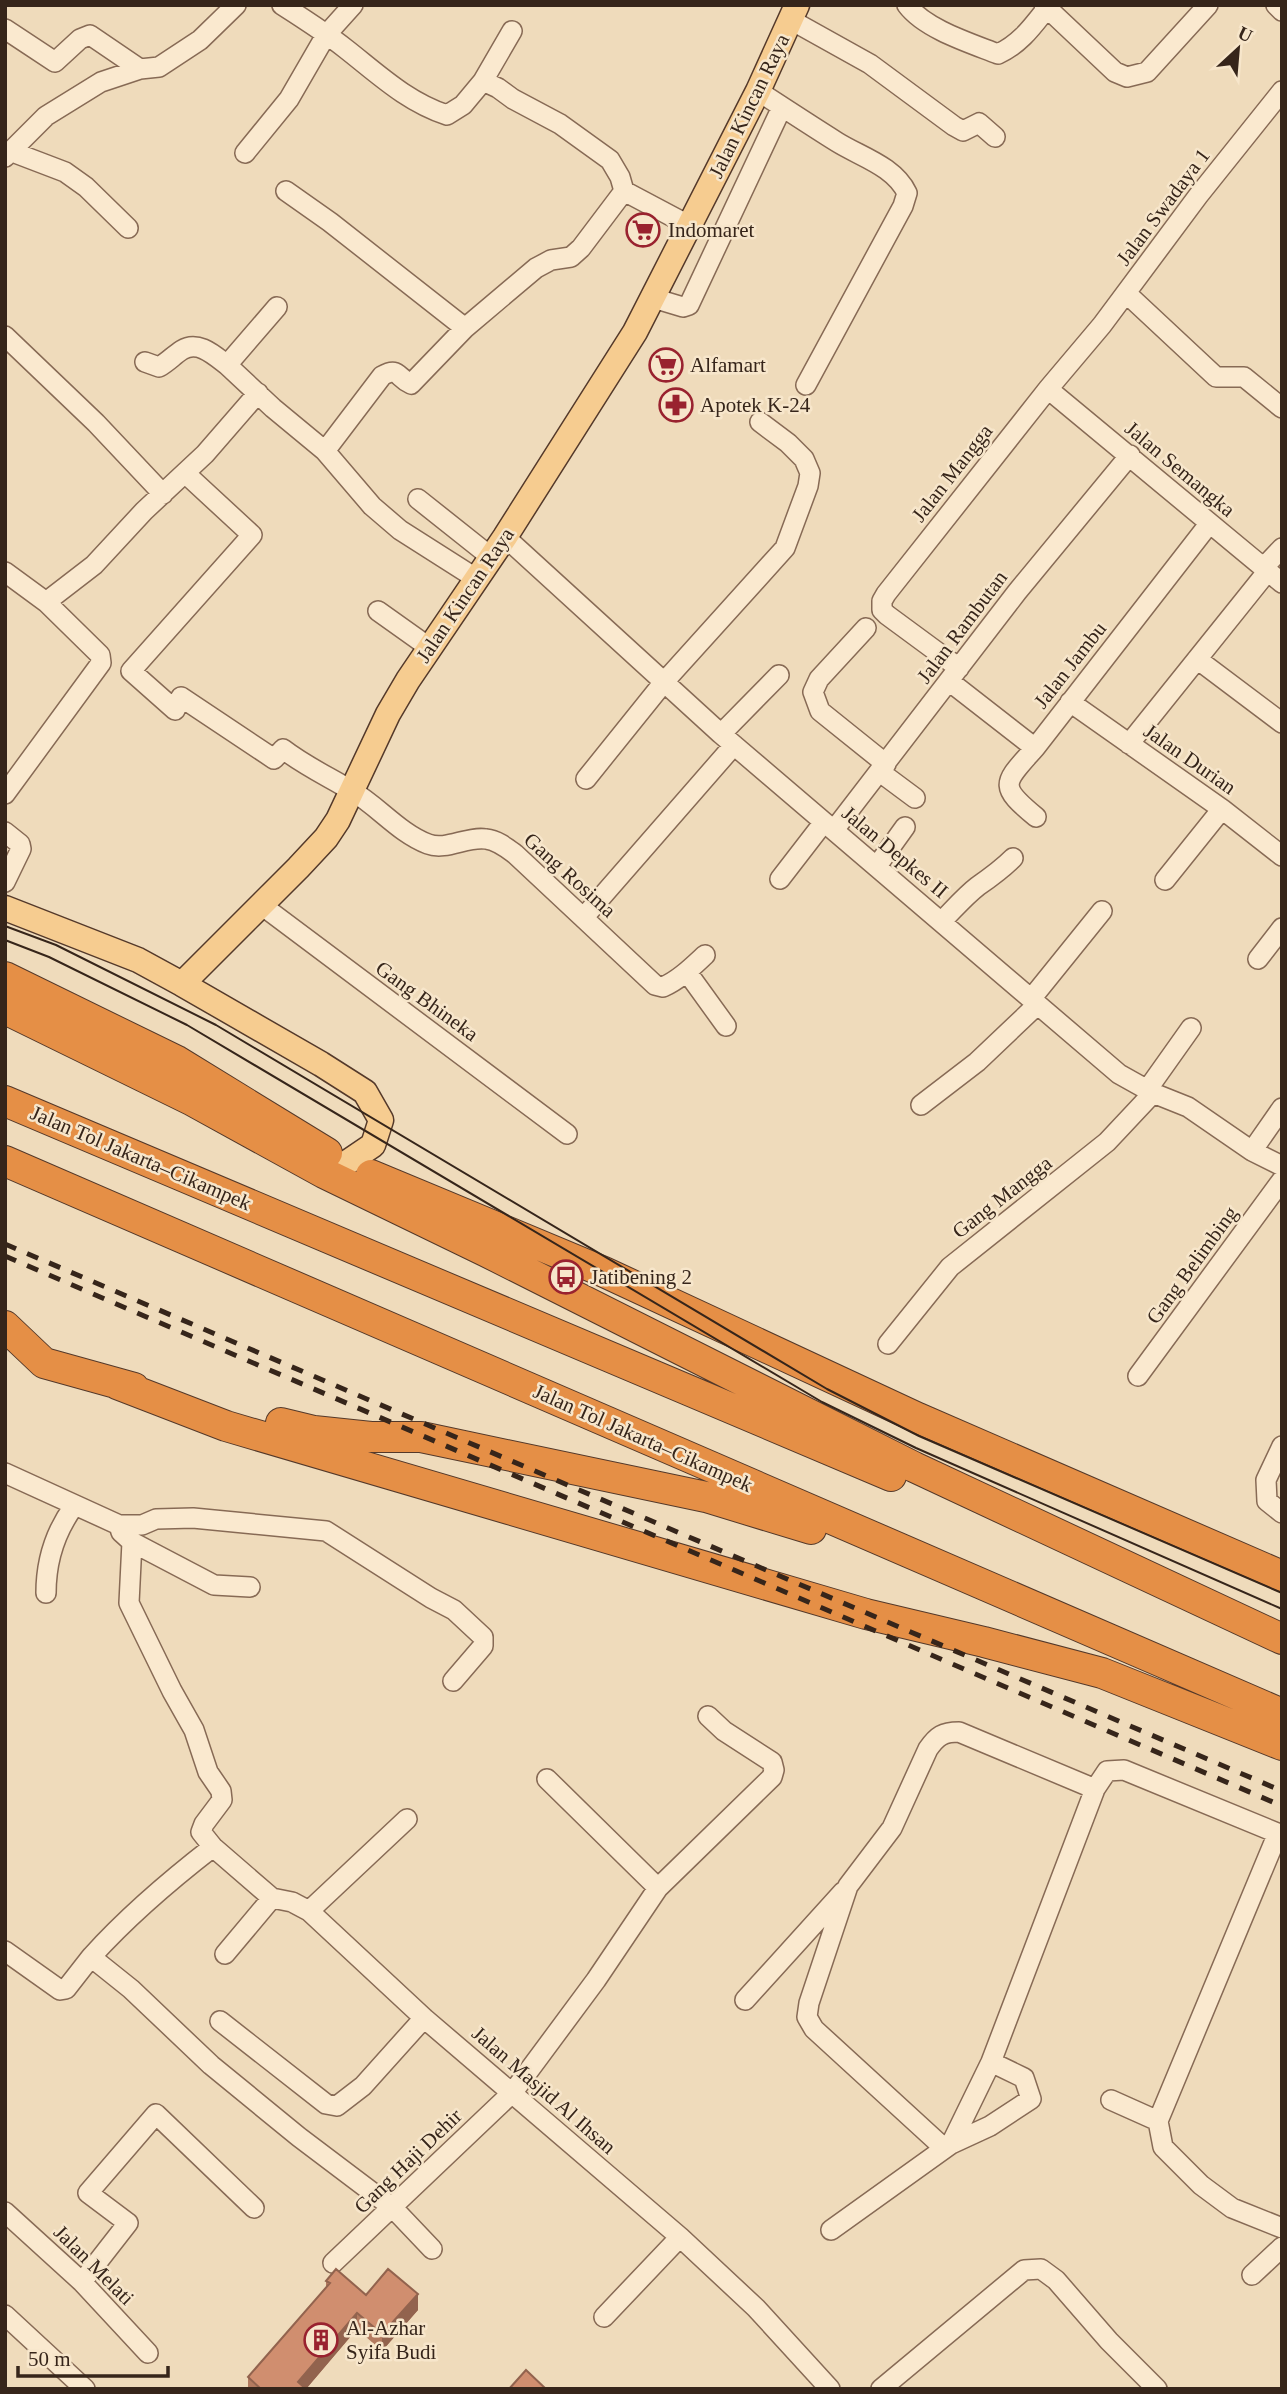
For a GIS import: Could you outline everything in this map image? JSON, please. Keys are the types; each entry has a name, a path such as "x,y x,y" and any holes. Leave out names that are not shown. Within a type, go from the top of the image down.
{"highway":[{"path":"5,977 177,1061 345,1164 604,1272 918,1418 1282,1576"},
{"path":"5,1009 193,1101 324,1173 914,1467 1282,1641"},
{"name":"Jalan Tol Jakarta–Cikampek","path":"5,1101 1282,1641"},
{"name":"Jalan Tol Jakarta–Cikampek","path":"5,1161 1282,1714"},
{"path":"5,1326 44,1363 117,1384 314,1431 371,1437 421,1437 706,1497 857,1543 1090,1633"},
{"path":"117,1384 226,1426 866,1614 1102,1674 1282,1745"}],"main road":[{"name":"Jalan Kincan Raya","path":"182,984 326,838 346,788 388,714 635,332 758,91 794,13"},
{"path":"5,908 138,960 365,1092 382,1120 373,1145 345,1164"}],"street":[{"path":"128,228 86,187 65,172 8,154 46,116 101,82 140,69 159,67 200,40 236,5"},
{"path":"282,5 327,34 424,107 447,115 463,105 483,81 512,31"},
{"path":"245,153 289,99 327,34 353,5"},
{"path":"907,5 916,15 953,36 998,54 1013,47 1028,33 1045,6 1115,72 1127,77 1147,72 1208,5"},
{"path":"1276,5 1282,11"},
{"path":"794,13 963,131 979,122 995,137"},
{"path":"5,29 55,62 80,39 90,35 140,69"},
{"path":"483,81 560,124 610,160 620,177 624,191 690,226"},
{"path":"758,91 882,167 902,183 907,193 903,206 806,385"},
{"name":"Jalan Swadaya 1","path":"1282,91 1198,196 1126,293 1216,377 1244,377 1282,408"},
{"path":"653,298 683,307 690,305 782,107"},
{"path":"286,191 330,222 465,328"},
{"path":"326,451 382,376 395,372 411,384 465,328 536,268 551,260 571,257 581,248 624,191"},
{"name":"Jalan Mangga","path":"954,674 882,610 882,601 1126,293"},
{"path":"227,365 277,307"},
{"path":"5,336 96,424 163,494"},
{"path":"145,362 159,367 181,350 196,346 206,350 326,451 372,506 400,530 477,579"},
{"name":"Jalan Semangka","path":"1048,389 1271,575"},
{"path":"46,602 94,565 144,511 186,474 258,393"},
{"path":"586,779 664,682 780,556 808,486 810,473 804,459 760,422"},
{"name":"Jalan Rambutan","path":"780,879 883,768 1017,592 1130,455"},
{"name":"Gang Rosima","path":"186,474 252,535 131,671 174,710 181,697 274,759 282,749 346,788 428,844 439,847 456,842 487,839 516,853 655,985 663,987 687,972 705,955"},
{"name":"Jalan Depkes II","path":"418,499 498,547 664,682 1119,1074 1150,1092 1188,1107 1252,1151 1282,1166"},
{"name":"Jalan Jambu","path":"1036,817 1009,792 1013,773 1209,524"},
{"path":"1129,744 1197,659 1271,575 1282,548"},
{"path":"5,572 46,602 100,655 101,663 5,794"},
{"path":"378,611 430,648"},
{"path":"866,628 819,679 813,692 820,711 915,798"},
{"path":"1197,659 1282,723"},
{"path":"954,674 1035,748"},
{"path":"584,917 779,675"},
{"name":"Jalan Durian","path":"1070,702 1222,809 1282,856"},
{"path":"1166,880 1222,809"},
{"path":"877,866 905,827"},
{"path":"5,832 20,844 21,849 5,882"},
{"path":"942,921 978,886 996,875 1013,858"},
{"name":"Gang Bhineka","path":"260,904 567,1134"},
{"path":"921,1105 977,1062 1034,1002 1102,911"},
{"path":"1258,959 1282,928"},
{"path":"687,972 726,1026"},
{"name":"Gang Mangga","path":"888,1344 950,1266 1107,1142 1150,1092 1191,1028"},
{"path":"1252,1151 1282,1108"},
{"name":"Gang Belimbing","path":"1138,1376 1282,1180"},
{"path":"5,1347 44,1363"},
{"path":"1282,1447 1266,1480 1267,1501 1282,1513"},
{"path":"5,1473 119,1525 142,1525 156,1519 193,1518 326,1531 454,1610 483,1637 483,1646 453,1681"},
{"path":"46,1593 49,1559 58,1531 74,1506"},
{"path":"119,1525 132,1542 214,1585 250,1587"},
{"path":"5,1951 60,1990 66,1989 122,1923 213,1847 201,1832 222,1800 221,1791 208,1772 194,1730 129,1603 132,1542"},
{"name":"Gang Haji Dehir","path":"333,2263 513,2092 596,1980 658,1888 772,1777 772,1762 724,1731 708,1716"},
{"path":"745,2000 848,1886 892,1828 928,1749 936,1738 947,1732 959,1732 1094,1789"},
{"path":"948,2146 991,2062 1094,1789 1107,1771 1124,1770 1280,1834 1158,2121 1163,2147 1201,2185 1232,2208 1282,2228"},
{"path":"547,1779 658,1888"},
{"path":"309,1911 407,1819"},
{"name":"Jalan Masjid Al Ihsan","path":"213,1847 272,1898 292,1902 309,1911 424,2018 680,2237 756,2308 830,2389"},
{"path":"848,1886 809,2003 807,2017 814,2029 948,2146"},
{"path":"225,1954 272,1898"},
{"path":"91,1957 131,1989 211,2065 299,2137 393,2208 432,2249"},
{"path":"220,2021 326,2104 337,2106 363,2087 424,2018"},
{"path":"831,2230 948,2146 990,2126 1031,2099 1024,2078 991,2062"},
{"path":"1111,2100 1158,2121"},
{"path":"82,2282 128,2223 88,2193 156,2114 254,2208"},
{"name":"Jalan Melati","path":"5,2212 82,2282 148,2353"},
{"path":"604,2317 680,2237"},
{"path":"1252,2275 1282,2248"},
{"path":"881,2389 1024,2270 1041,2269 1056,2280 1109,2341 1157,2389"},
{"path":"5,2315 85,2389"}],"building":[{"name":"Al-Azhar Syifa Budi","path":"336,2269 366,2295 388,2269 418,2294 382,2334 357,2313 298,2382 306,2389 261,2389 248,2377 330,2283 326,2281"},
{"path":"526,2370 546,2389 509,2389"}],"tram line":[{"path":"5,926 56,945 216,1025 827,1389 919,1436 1282,1593"},
{"path":"5,940 49,957 187,1025 822,1402 916,1448 1282,1609"}],"railway":[{"path":"5,1244 1282,1791"},
{"path":"5,1256 1282,1806"}],"place":[{"name":"Indomaret","path":"643,230"},
{"name":"Alfamart","path":"666,365"},
{"name":"Apotek K-24","path":"676,405"},
{"name":"Jatibening 2","path":"566,1277"},
{"name":"Al-Azhar Syifa Budi","path":"321,2340"}]}
